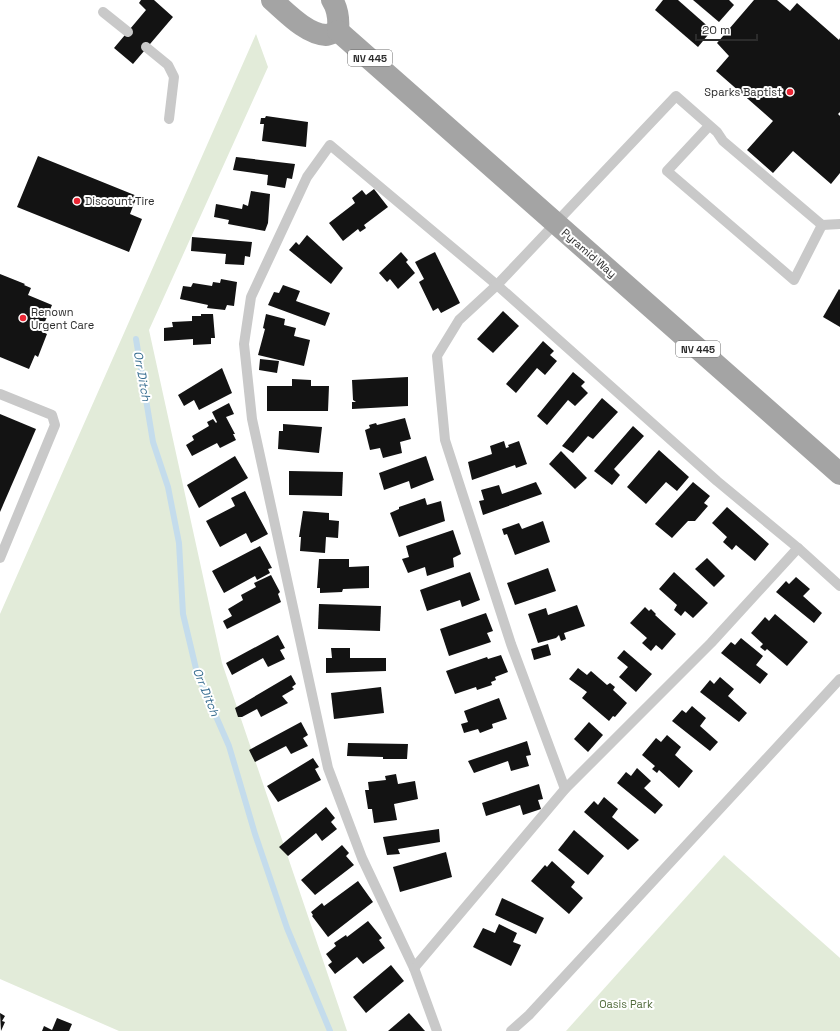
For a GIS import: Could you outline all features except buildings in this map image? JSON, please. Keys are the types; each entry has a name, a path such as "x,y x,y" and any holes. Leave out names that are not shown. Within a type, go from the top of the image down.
{"main road":[{"path":"272,0 299,23 317,33 328,35 338,31 339,20 335,4 332,0"},
{"name":"Pyramid Way","path":"338,31 407,90 555,224 840,474"}],"lane":[{"path":"103,12 128,32"},
{"path":"146,47 168,65 174,77 169,119"},
{"path":"565,789 511,644 445,440 437,356 459,320 497,285 676,96 717,132 723,142 822,225 840,224"},
{"path":"709,126 668,171 794,280 822,225"},
{"path":"437,1031 414,968 362,858 328,768 252,419 244,344 251,297 307,177 330,145 497,285 717,481 798,548 840,586"},
{"path":"0,394 52,415 55,425 0,558"},
{"path":"414,968 565,789 711,643 798,548"},
{"path":"511,1031 529,1015 840,680"}],"green space":[{"path":"256,34 268,67 149,330 222,663 347,1031 119,1031 0,979 0,614"},
{"name":"Oasis Park","path":"724,855 840,958 840,1031 566,1031"}],"waterway":[{"name":"Orr Ditch","path":"136,339 153,442 168,487 179,543 183,614 197,673 229,746 255,834 287,928 330,1031"}],"place":[{"name":"Sparks Baptist","path":"790,92"},
{"name":"Discount Tire","path":"77,201"},
{"name":"Renown Urgent Care","path":"23,318"}]}
